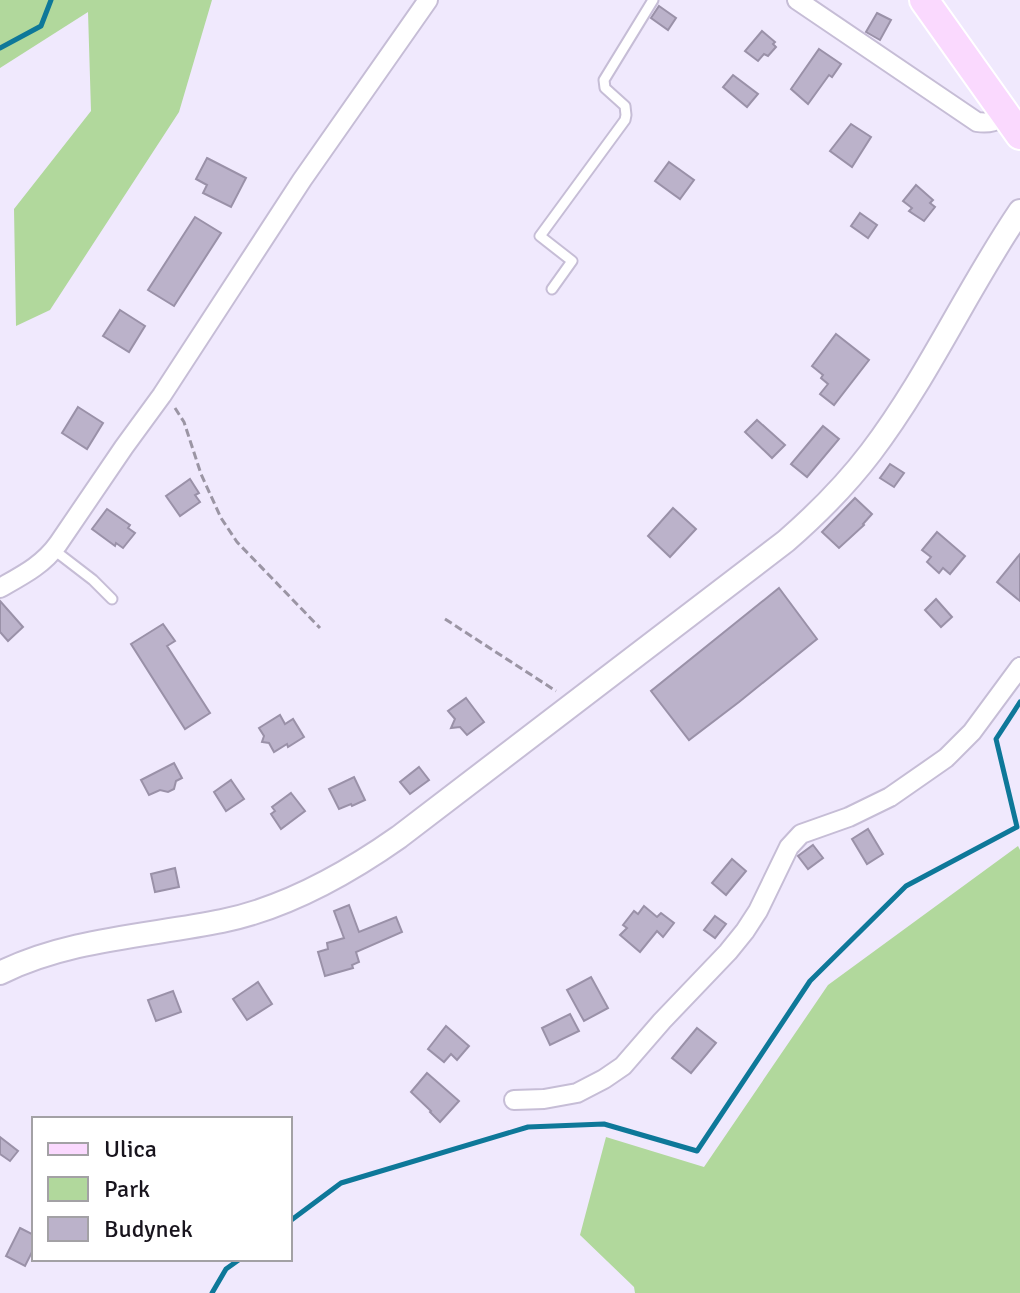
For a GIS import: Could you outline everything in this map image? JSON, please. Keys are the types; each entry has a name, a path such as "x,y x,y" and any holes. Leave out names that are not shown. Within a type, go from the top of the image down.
{"main road":[{"path":"924,0 1013,125"}],"street":[{"path":"0,588 37,567 54,550 162,395 302,180 428,0"},
{"path":"797,0 977,122 1013,125"},
{"path":"0,973 18,964 65,950 225,920 279,903 359,865 399,837 786,541 817,513 854,474 888,429 1019,214"},
{"path":"514,1100 577,1093 623,1066 745,931 795,839 811,829 869,809 946,758 972,732 1020,667"}],"lane":[{"path":"552,289 572,261 540,236 625,120 625,106 605,88 604,80 653,0"},
{"path":"54,550 112,599"}],"path":[{"path":"162,395 171,402 184,422 201,474 221,518 237,542 320,628"},
{"path":"445,619 575,703"}],"green space":[{"path":"0,0 212,0 179,112 50,310 16,326 14,209 91,111 88,12 0,68"},
{"path":"1018,846 1020,1293 635,1293 634,1287 580,1235 606,1137 704,1167 828,985"}],"building":[{"path":"659,6 676,18 668,30 651,18"},
{"path":"877,13 891,20 880,40 866,32"},
{"path":"762,31 775,42 776,47 758,61 745,51"},
{"path":"819,49 841,64 808,104 791,89"},
{"path":"733,75 758,94 747,107 723,87"},
{"path":"851,124 871,137 852,167 830,151"},
{"path":"207,158 246,178 231,207 203,193 207,185 196,179"},
{"path":"669,162 694,180 680,199 655,181"},
{"path":"916,185 933,200 930,203 935,207 924,221 909,211 912,208 903,201"},
{"path":"860,213 877,225 868,238 851,226"},
{"path":"195,217 221,233 174,306 148,290"},
{"path":"120,310 145,326 129,352 103,336"},
{"path":"836,334 869,360 834,405 820,394 828,384 812,366"},
{"path":"78,407 103,423 87,449 62,433"},
{"path":"757,420 785,445 772,458 745,432"},
{"path":"823,426 839,439 807,477 791,464"},
{"path":"890,464 904,473 894,487 880,478"},
{"path":"190,479 199,493 195,495 200,502 180,516 166,496"},
{"path":"855,498 872,514 839,548 822,532"},
{"path":"673,508 696,529 670,557 648,536"},
{"path":"107,509 130,525 128,528 135,533 123,548 116,543 115,546 92,529"},
{"path":"937,532 965,556 950,574 943,568 939,573 927,562 931,557 922,550"},
{"path":"1020,554 1020,601 997,582"},
{"path":"779,588 817,639 689,740 651,691"},
{"path":"936,599 952,617 941,627 925,610"},
{"path":"0,601 23,627 8,641 0,632"},
{"path":"163,624 175,641 167,646 210,713 185,729 131,644"},
{"path":"466,698 484,722 467,735 460,727 451,728 455,719 448,711"},
{"path":"280,715 285,724 293,719 304,737 274,752 269,743 262,742 264,736 259,728"},
{"path":"174,763 182,778 176,781 174,789 149,795 141,780"},
{"path":"419,767 429,780 410,794 400,782"},
{"path":"354,777 365,800 339,809 329,789"},
{"path":"231,780 244,799 226,811 214,792"},
{"path":"291,793 305,811 281,829 271,814 275,811 272,807"},
{"path":"868,829 883,854 867,864 852,839"},
{"path":"813,845 823,858 808,869 798,856"},
{"path":"732,859 746,871 726,895 712,883"},
{"path":"175,868 179,887 155,892 151,874"},
{"path":"349,905 359,932 396,917 402,932 356,952 359,962 352,965 353,968 325,976 318,952 328,949 327,943 344,938 334,911"},
{"path":"644,906 657,917 661,913 674,923 663,937 657,931 640,952 620,935 627,928 623,925 634,911 638,914"},
{"path":"715,916 726,924 715,938 704,930"},
{"path":"591,977 608,1008 584,1021 567,990"},
{"path":"258,982 272,1004 247,1020 233,999"},
{"path":"173,991 181,1012 156,1021 148,1000"},
{"path":"570,1014 579,1031 550,1045 542,1028"},
{"path":"446,1026 469,1046 457,1060 451,1054 444,1062 428,1049"},
{"path":"697,1028 716,1043 691,1073 672,1058"},
{"path":"427,1073 459,1101 440,1122 411,1092"},
{"path":"0,1137 18,1151 10,1161 0,1154"},
{"path":"20,1228 32,1234 32,1252 25,1266 6,1256"}],"waterway":[{"path":"0,48 41,26 51,0"},
{"path":"292,1220 341,1183 528,1127 604,1124 697,1151 810,981 906,886 1017,827 996,739 1020,702"},
{"path":"212,1293 226,1269 237,1261"}]}
